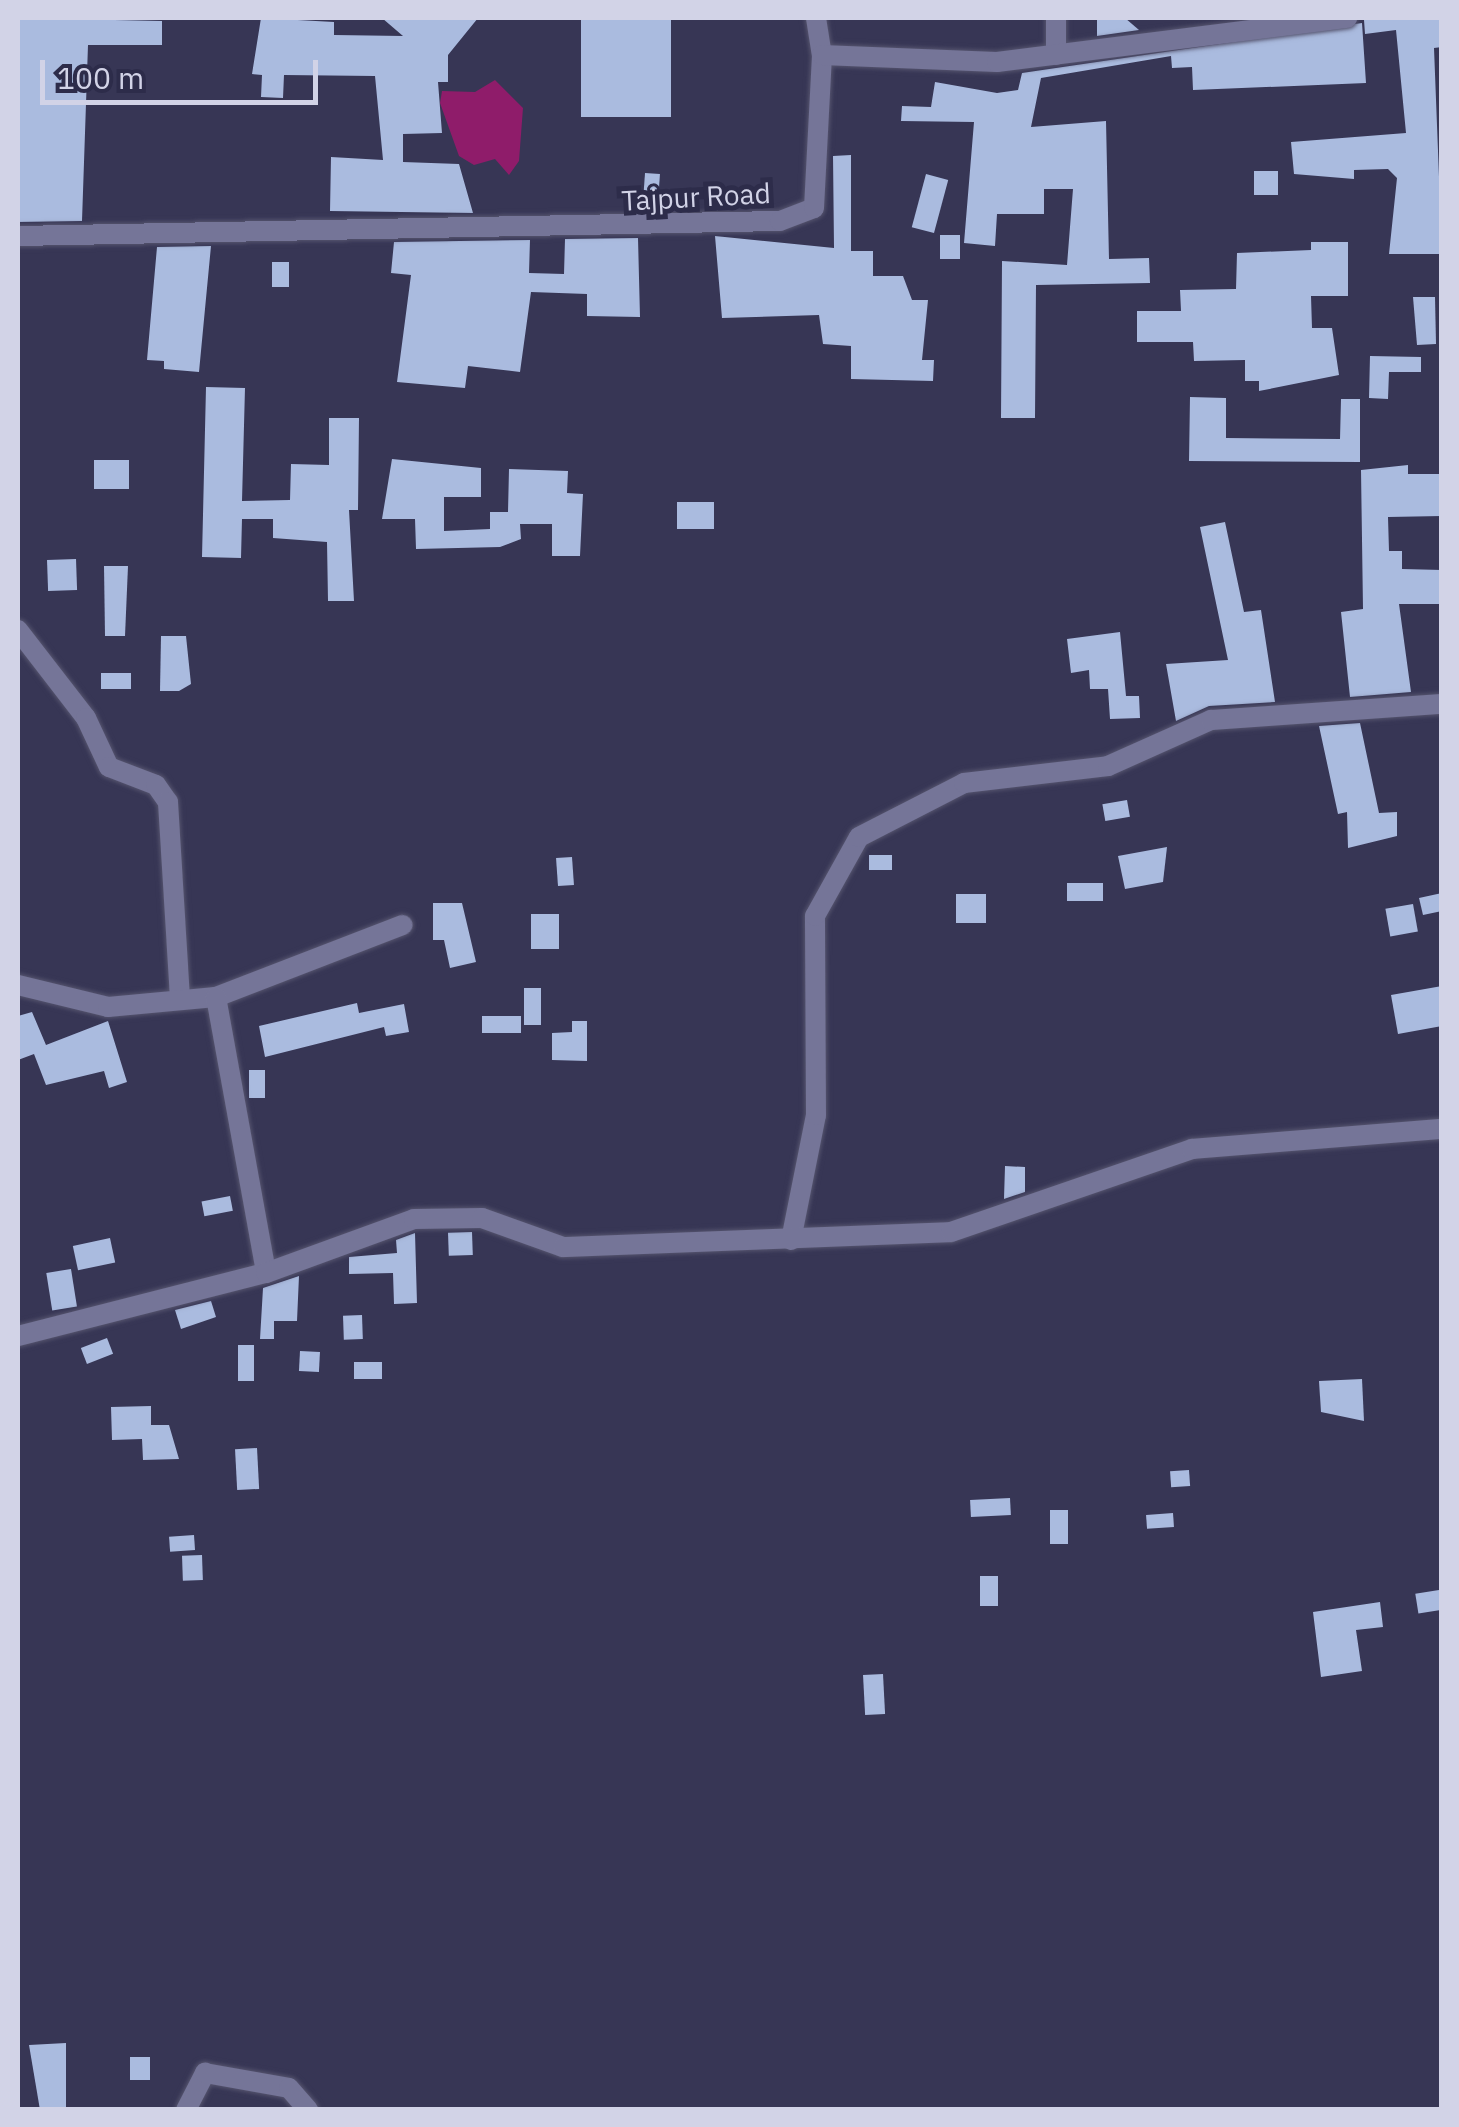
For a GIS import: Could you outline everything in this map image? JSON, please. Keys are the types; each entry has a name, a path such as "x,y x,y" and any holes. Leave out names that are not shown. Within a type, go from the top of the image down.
{"street":[{"path":"816,18 822,55 997,62 1347,18"},
{"path":"1056,18 1056,55"},
{"name":"Tajpur Road","path":"18,236 663,229 791,218 816,199 822,55"},
{"path":"18,630 86,718 109,768 156,785 168,802 180,1000"},
{"path":"791,1240 816,1115 815,916 859,837 964,784 1108,766 1211,720 1442,704"},
{"path":"18,985 108,1007 216,997 403,926"},
{"path":"216,997 266,1273"},
{"path":"18,1336 266,1273 434,1217 482,1218 563,1246 791,1240 973,1228 1192,1148 1442,1129"},
{"path":"186,2110 205,2073 289,2088 308,2110"}],"shaded area":[{"path":"495,80 523,108 519,161 509,175 495,159 474,165 459,156 440,103 442,91 475,92"}],"building":[{"path":"18,18 162,21 162,45 88,45 82,221 18,222"},
{"path":"261,18 334,22 334,35 403,36 382,18 478,18 448,55 448,82 438,82 442,133 403,134 403,162 459,164 473,213 330,211 331,157 383,160 375,76 284,75 283,98 261,97 262,75 252,74"},
{"path":"581,18 671,18 671,117 581,117"},
{"path":"1097,18 1125,18 1139,30 1097,36"},
{"path":"1442,18 1442,47 1434,48 1442,254 1389,254 1397,178 1388,169 1354,170 1354,179 1294,174 1291,142 1406,133 1396,30 1365,34 1364,20"},
{"path":"1362,23 1366,83 1193,90 1192,67 1172,68 1171,56 1041,78 1031,127 1106,121 1109,259 1149,258 1150,283 1036,285 1035,418 1001,418 1002,261 1067,265 1073,189 1044,189 1044,214 997,214 995,246 964,243 974,122 901,121 902,106 931,107 935,82 997,93 1018,90 1022,73"},
{"path":"851,155 851,251 873,251 873,276 903,276 912,300 928,300 922,360 934,360 933,381 851,379 851,346 823,344 819,315 722,318 715,236 834,248 833,156"},
{"path":"1254,171 1278,171 1278,195 1254,195"},
{"path":"645,173 660,174 658,203 643,202"},
{"path":"926,174 948,180 934,233 912,227"},
{"path":"940,235 960,235 960,259 940,259"},
{"path":"638,238 640,317 587,316 587,294 531,292 520,372 468,366 465,388 397,382 411,275 391,273 394,242 530,240 529,273 564,274 565,239"},
{"path":"1311,242 1348,242 1348,296 1311,296 1312,328 1332,328 1339,375 1259,391 1259,381 1245,381 1245,360 1194,361 1193,342 1137,342 1137,311 1181,311 1180,290 1236,289 1237,253 1311,250"},
{"path":"211,246 199,372 164,369 164,361 147,360 157,247"},
{"path":"272,262 289,262 289,287 272,287"},
{"path":"1413,297 1435,297 1436,344 1417,345"},
{"path":"1370,356 1421,357 1421,372 1389,372 1388,399 1369,398"},
{"path":"206,387 245,388 242,501 290,500 291,464 329,465 329,418 359,418 358,510 349,510 354,601 328,601 327,542 273,538 273,519 242,519 241,558 202,557"},
{"path":"1190,397 1226,398 1226,438 1340,439 1341,399 1360,399 1360,462 1189,461"},
{"path":"392,459 481,468 481,497 444,497 444,531 490,529 490,512 508,512 509,469 568,471 567,493 583,494 580,556 552,556 552,524 520,524 521,539 500,547 416,549 415,519 382,519"},
{"path":"94,460 129,460 129,489 94,489"},
{"path":"1408,465 1408,474 1442,474 1442,516 1388,517 1389,551 1402,551 1402,569 1442,570 1441,604 1399,604 1411,692 1350,697 1341,612 1363,609 1361,470"},
{"path":"677,502 714,502 714,529 677,529"},
{"path":"1225,522 1244,612 1261,610 1275,702 1209,706 1176,721 1166,664 1228,660 1200,527"},
{"path":"76,559 77,590 48,591 47,560"},
{"path":"104,566 128,566 125,636 105,636"},
{"path":"1120,632 1126,696 1139,696 1140,718 1110,719 1108,689 1090,689 1089,670 1071,673 1067,639"},
{"path":"161,636 186,636 191,684 179,691 160,691"},
{"path":"101,673 131,673 131,689 101,689"},
{"path":"1360,723 1379,813 1397,812 1397,836 1348,848 1347,812 1338,814 1319,726"},
{"path":"1127,800 1130,817 1105,821 1102,804"},
{"path":"1167,847 1163,882 1125,889 1118,856"},
{"path":"869,855 892,855 892,870 869,870"},
{"path":"572,857 574,885 558,886 556,858"},
{"path":"1067,883 1103,883 1103,901 1067,901"},
{"path":"1442,893 1442,911 1423,915 1419,898"},
{"path":"956,894 986,894 986,923 956,923"},
{"path":"433,903 462,903 476,962 450,968 444,940 433,940"},
{"path":"1413,904 1418,932 1390,936 1385,909"},
{"path":"531,914 559,914 559,949 531,949"},
{"path":"1442,986 1442,1026 1398,1034 1391,995"},
{"path":"524,988 541,988 541,1025 524,1025"},
{"path":"357,1003 359,1013 404,1004 409,1032 386,1036 384,1027 265,1057 259,1026"},
{"path":"32,1012 46,1045 108,1021 127,1082 109,1088 104,1071 46,1085 34,1054 18,1060 18,1016"},
{"path":"482,1016 521,1016 521,1033 482,1033"},
{"path":"572,1021 587,1021 587,1061 552,1060 552,1033 572,1032"},
{"path":"249,1070 265,1070 265,1098 249,1098"},
{"path":"1005,1166 1025,1167 1025,1192 1004,1199"},
{"path":"230,1196 233,1211 204,1216 202,1202"},
{"path":"472,1232 473,1255 449,1256 448,1233"},
{"path":"415,1233 417,1303 394,1304 393,1273 349,1274 349,1257 397,1253 396,1240"},
{"path":"110,1238 115,1262 78,1270 73,1246"},
{"path":"71,1269 77,1307 52,1310 46,1273"},
{"path":"299,1276 297,1321 274,1321 274,1339 260,1339 263,1288"},
{"path":"211,1301 216,1317 181,1329 175,1310"},
{"path":"362,1315 363,1339 344,1340 343,1316"},
{"path":"107,1338 113,1354 87,1364 81,1348"},
{"path":"238,1345 254,1345 254,1381 238,1381"},
{"path":"300,1351 320,1352 319,1372 299,1371"},
{"path":"354,1362 382,1362 382,1379 354,1379"},
{"path":"1362,1379 1364,1421 1321,1412 1319,1381"},
{"path":"151,1406 151,1425 169,1425 179,1459 143,1460 142,1439 112,1440 111,1407"},
{"path":"257,1448 259,1489 237,1490 235,1449"},
{"path":"1189,1470 1190,1486 1171,1487 1170,1471"},
{"path":"1010,1498 1011,1515 971,1517 970,1500"},
{"path":"1050,1510 1068,1510 1068,1544 1050,1544"},
{"path":"1173,1513 1174,1527 1147,1529 1146,1515"},
{"path":"194,1535 195,1550 170,1552 169,1537"},
{"path":"202,1555 203,1580 183,1581 182,1556"},
{"path":"980,1576 998,1576 998,1606 980,1606"},
{"path":"1439,1590 1442,1610 1418,1614 1415,1594"},
{"path":"1380,1602 1383,1627 1356,1630 1362,1671 1321,1677 1313,1612"},
{"path":"883,1674 885,1714 865,1715 863,1675"},
{"path":"66,2043 66,2110 40,2110 29,2045"},
{"path":"130,2057 150,2057 150,2080 130,2080"}]}
